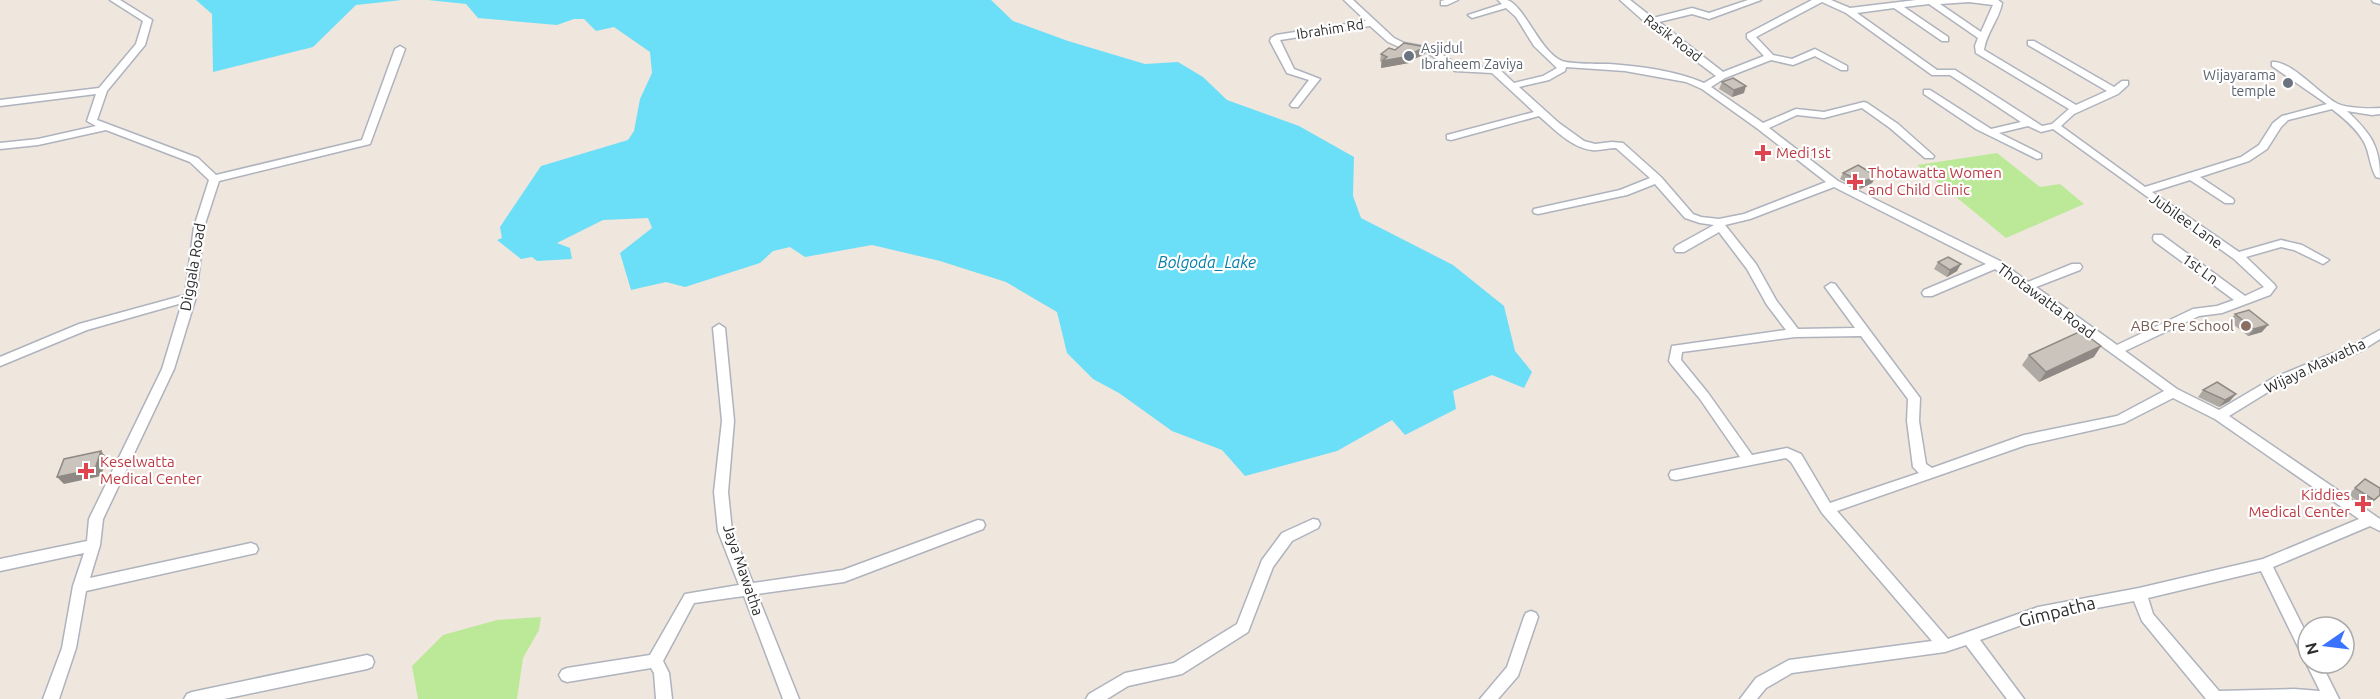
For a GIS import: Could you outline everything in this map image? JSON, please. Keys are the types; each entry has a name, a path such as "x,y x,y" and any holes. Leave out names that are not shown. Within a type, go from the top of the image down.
{"street":[{"path":"114,0 148,20 140,45 102,90 92,121 194,160 214,179 366,142 400,49"},
{"path":"1348,0 1391,40 1429,50 1458,69 1495,70 1541,113 1584,145 1595,148 1612,143 1619,145 1657,179 1692,217 1719,224 1752,267 1771,302 1795,333"},
{"path":"1444,3 1454,0"},
{"name":"Rasik Road","path":"1624,0 1722,76"},
{"path":"1650,22 1692,11 1710,16 1757,0"},
{"path":"1770,57 1750,36 1819,0"},
{"path":"1824,0 1849,11 1935,73 1952,72 2041,129 2055,126 2074,108 2115,92 2125,82"},
{"path":"1849,11 1923,1 1966,0"},
{"path":"1972,0 1984,0 1999,5 1994,21 1983,37 1979,51 2074,108"},
{"path":"2376,0 2380,1"},
{"path":"1923,1 1983,37"},
{"path":"1472,15 1506,3 1519,15 1537,44 1560,64 1562,69 1546,78 1513,86"},
{"path":"1895,5 1945,39"},
{"name":"Ibrahim Rd","path":"1295,105 1315,79 1290,70 1276,38 1371,23"},
{"path":"2031,43 2115,92"},
{"path":"1705,87 1722,76 1770,57 1794,62 1815,52 1844,69"},
{"name":"Thotawatta Road","path":"1560,64 1625,68 1689,80 1705,87 1762,127 1834,183 1996,264 2173,392 2219,416 2375,523"},
{"path":"2274,64 2294,74 2322,95 2360,130 2370,144 2375,167 2380,175"},
{"path":"0,103 102,90"},
{"path":"1928,92 1980,127 1993,131 2037,156"},
{"path":"1762,127 1796,112 1824,115 1864,105 1894,126 1929,156"},
{"name":"Jubilee Lane","path":"2144,191 2246,159 2263,147 2277,125 2285,118 2332,106 2372,112 2380,111"},
{"path":"1451,137 1541,113"},
{"path":"1993,131 2029,123"},
{"path":"2055,126 2144,191"},
{"path":"0,147 38,142 106,127"},
{"path":"2192,176 2229,201"},
{"name":"Diggala Road","path":"51,699 69,648 80,586 93,544 96,519 159,391 190,297 199,227 214,179"},
{"path":"1538,211 1623,193 1657,179"},
{"path":"1680,249 1719,224 1746,217 1834,183"},
{"name":"Jubilee Lane","path":"2115,351 2197,312 2217,310 2266,292 2270,287 2238,256 2144,191"},
{"path":"1677,224 1692,217"},
{"name":"1st Ln","path":"2158,238 2243,300"},
{"path":"2238,256 2282,242 2292,243 2323,261"},
{"path":"1928,293 1996,264"},
{"path":"2028,286 2076,267"},
{"path":"1831,287 1914,398 1913,422 1920,467 1931,474"},
{"path":"0,362 83,327 190,297"},
{"name":"Jaya Mawatha","path":"719,328 728,422 721,492 726,531 791,699"},
{"path":"1748,459 1675,361 1674,355 1677,349 1685,346 1795,333 1865,332"},
{"name":"Wijaya Mawatha","path":"2219,416 2277,381 2357,348 2380,334"},
{"path":"1827,509 2024,440 2120,420 2173,392"},
{"path":"1676,475 1787,453 1796,458 1827,509 1945,646"},
{"name":"Gimpatha","path":"1756,696 1761,683 1789,667 1945,646 2038,614 2139,594 2265,564 2375,523"},
{"path":"1094,699 1125,680 1177,669 1243,628 1267,564 1287,537 1313,524"},
{"path":"655,661 690,598 844,576 978,525"},
{"path":"0,566 93,544"},
{"path":"80,586 251,549"},
{"path":"2265,564 2296,627"},
{"path":"2139,594 2147,617 2215,698 2294,696 2329,699 2318,675"},
{"path":"1488,699 1513,671 1531,617"},
{"path":"1970,639 2016,699"},
{"path":"567,675 655,661"},
{"path":"655,661 661,673 663,699"},
{"path":"192,699 367,662"}],"green space":[{"path":"1997,153 2040,187 2060,184 2084,204 2006,238 1917,165"},
{"path":"541,617 539,630 523,658 517,699 418,699 412,666 443,635 497,620"}],"water":[{"path":"196,0 402,0 356,5 313,47 213,72 212,14"},
{"name":"Bolgoda_Lake","path":"428,0 991,0 1013,21 1068,41 1145,64 1178,62 1203,77 1227,100 1299,126 1354,157 1353,196 1361,218 1453,265 1504,306 1515,351 1532,372 1524,388 1492,375 1453,391 1456,409 1405,435 1392,420 1337,451 1245,476 1222,450 1172,431 1119,393 1093,379 1067,353 1057,312 1006,282 940,261 872,245 805,257 790,247 773,251 760,263 685,287 666,282 631,290 620,253 652,228 648,218 603,220 557,243 570,248 572,259 537,261 532,257 521,259 497,240 502,238 500,227 541,166 628,140 634,131 640,99 652,73 650,52 614,27 596,31 584,19 574,19 557,25 478,18 466,4"}],"building":[{"path":"1404,43 1426,47 1408,55 1410,56 1382,61 1387,57 1381,54 1389,48 1395,50"},
{"path":"1733,78 1746,86 1734,90 1722,82"},
{"path":"1858,165 1876,176 1863,182 1843,173"},
{"path":"1948,257 1961,264 1950,270 1938,262"},
{"path":"2249,310 2268,325 2254,329 2235,314"},
{"path":"2081,331 2101,346 2046,372 2029,355"},
{"path":"2217,382 2236,394 2225,400 2203,390"},
{"path":"101,451 95,469 57,477 64,459"},
{"path":"2365,479 2380,488 2380,495 2374,500 2355,488"}],"place":[{"name":"Asjidul Ibraheem Zaviya","path":"1409,56"},
{"name":"Wijayarama temple","path":"2288,83"},
{"name":"Medi1st","path":"1763,153"},
{"name":"Thotawatta Women and Child Clinic","path":"1855,182"},
{"name":"ABC Pre School","path":"2246,326"},
{"name":"Keselwatta Medical Center","path":"86,471"},
{"name":"Kiddies Medical Center","path":"2363,504"}]}
